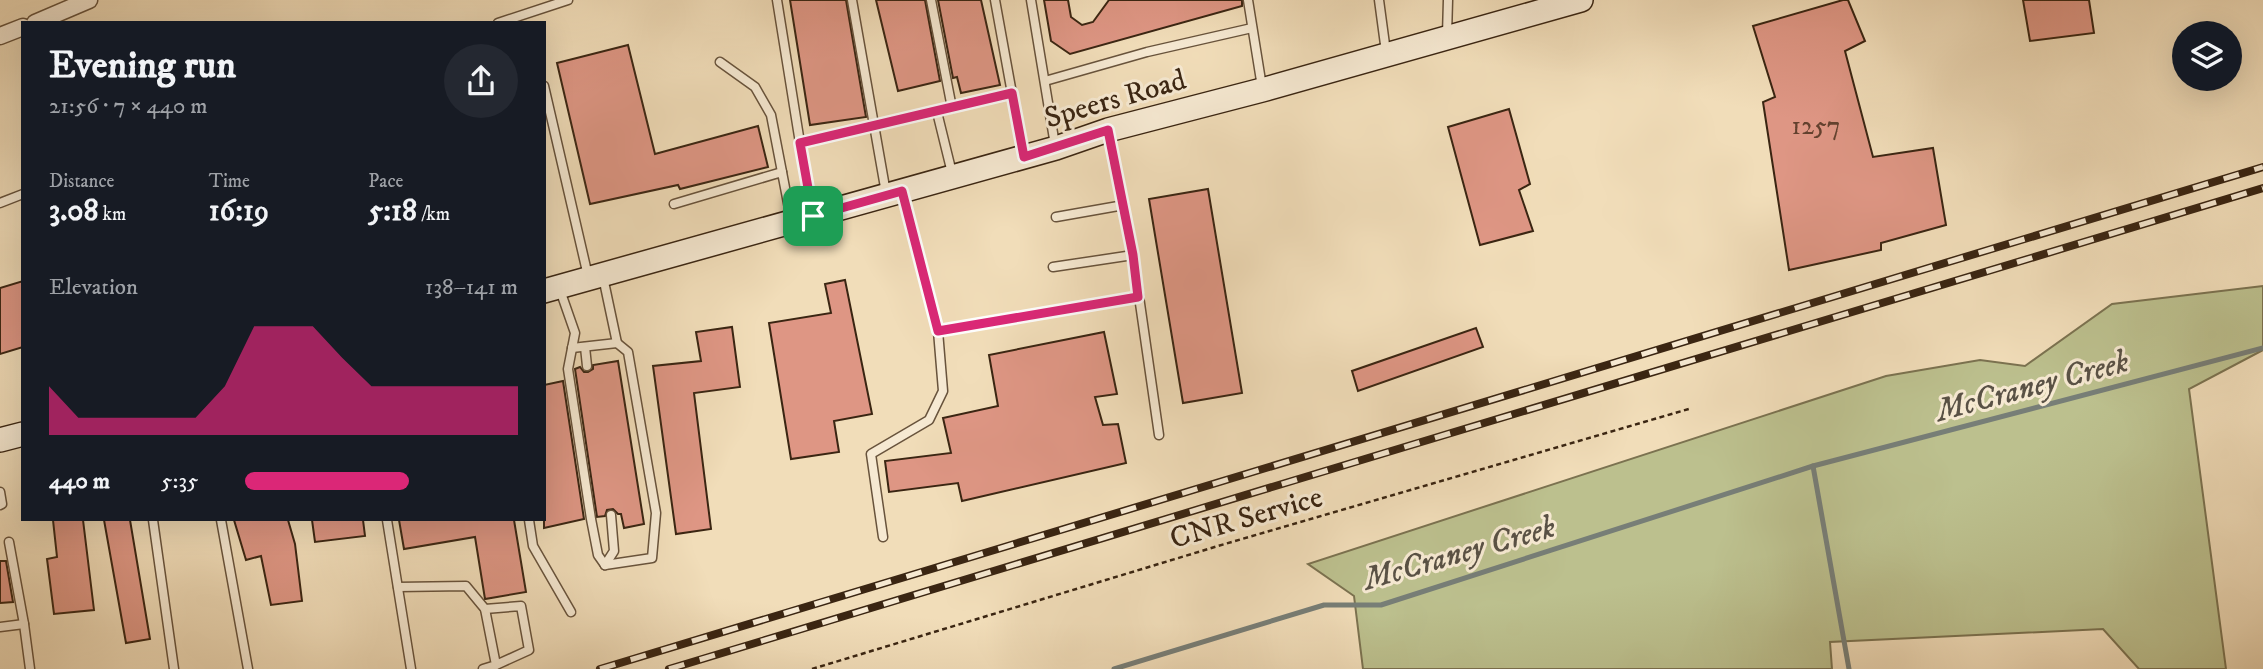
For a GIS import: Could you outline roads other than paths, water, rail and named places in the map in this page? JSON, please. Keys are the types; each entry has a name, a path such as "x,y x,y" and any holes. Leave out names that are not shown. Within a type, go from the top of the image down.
{"main road":[{"name":"Speers Road","path":"551,289 1056,148 1108,130 1447,38 1536,6 1581,0"},
{"path":"0,440 21,435"}],"street":[{"path":"40,21 89,0"},
{"path":"0,36 21,28"}],"lane":[{"path":"504,21 568,0"},
{"path":"777,0 800,143 802,219"},
{"path":"852,0 874,127 938,331 943,391 929,420 871,454 883,537"},
{"path":"931,0 952,108"},
{"path":"995,0 1024,157"},
{"path":"1031,0 1056,148"},
{"path":"1248,0 1262,90"},
{"path":"1379,0 1386,55"},
{"path":"1447,38 1448,0"},
{"path":"528,13 530,21"},
{"path":"1045,81 1147,52 1252,28"},
{"path":"720,62 755,87 771,115 782,172 802,219"},
{"path":"546,93 595,277 617,343 628,352 656,513 652,558 606,565"},
{"path":"800,143 1012,93"},
{"path":"937,112 953,177"},
{"path":"1108,130 1133,255 1159,435"},
{"path":"674,204 782,172"},
{"path":"0,203 21,195"},
{"path":"1056,217 1124,205"},
{"path":"1053,267 1133,255"},
{"path":"551,289 575,333 568,369 591,519 598,555 606,565"},
{"path":"938,331 1138,297"},
{"path":"572,348 617,343"},
{"path":"585,347 587,366"},
{"path":"0,492 0,505"},
{"path":"606,565 614,551 611,515"},
{"path":"153,521 174,669"},
{"path":"221,521 248,669"},
{"path":"387,521 411,669"},
{"path":"529,521 533,546 571,612"},
{"path":"9,542 30,669"},
{"path":"398,587 467,586 485,609 496,665"},
{"path":"483,669 529,650 521,606 485,609"},
{"path":"0,627 24,624"}],"waterway":[{"name":"McCraney Creek","path":"1849,669 1813,466 2263,348"},
{"name":"McCraney Creek","path":"1114,669 1324,605 1381,605 1813,466"}],"railway":[{"path":"600,669 2263,167"},
{"path":"669,669 2263,188"}]}
